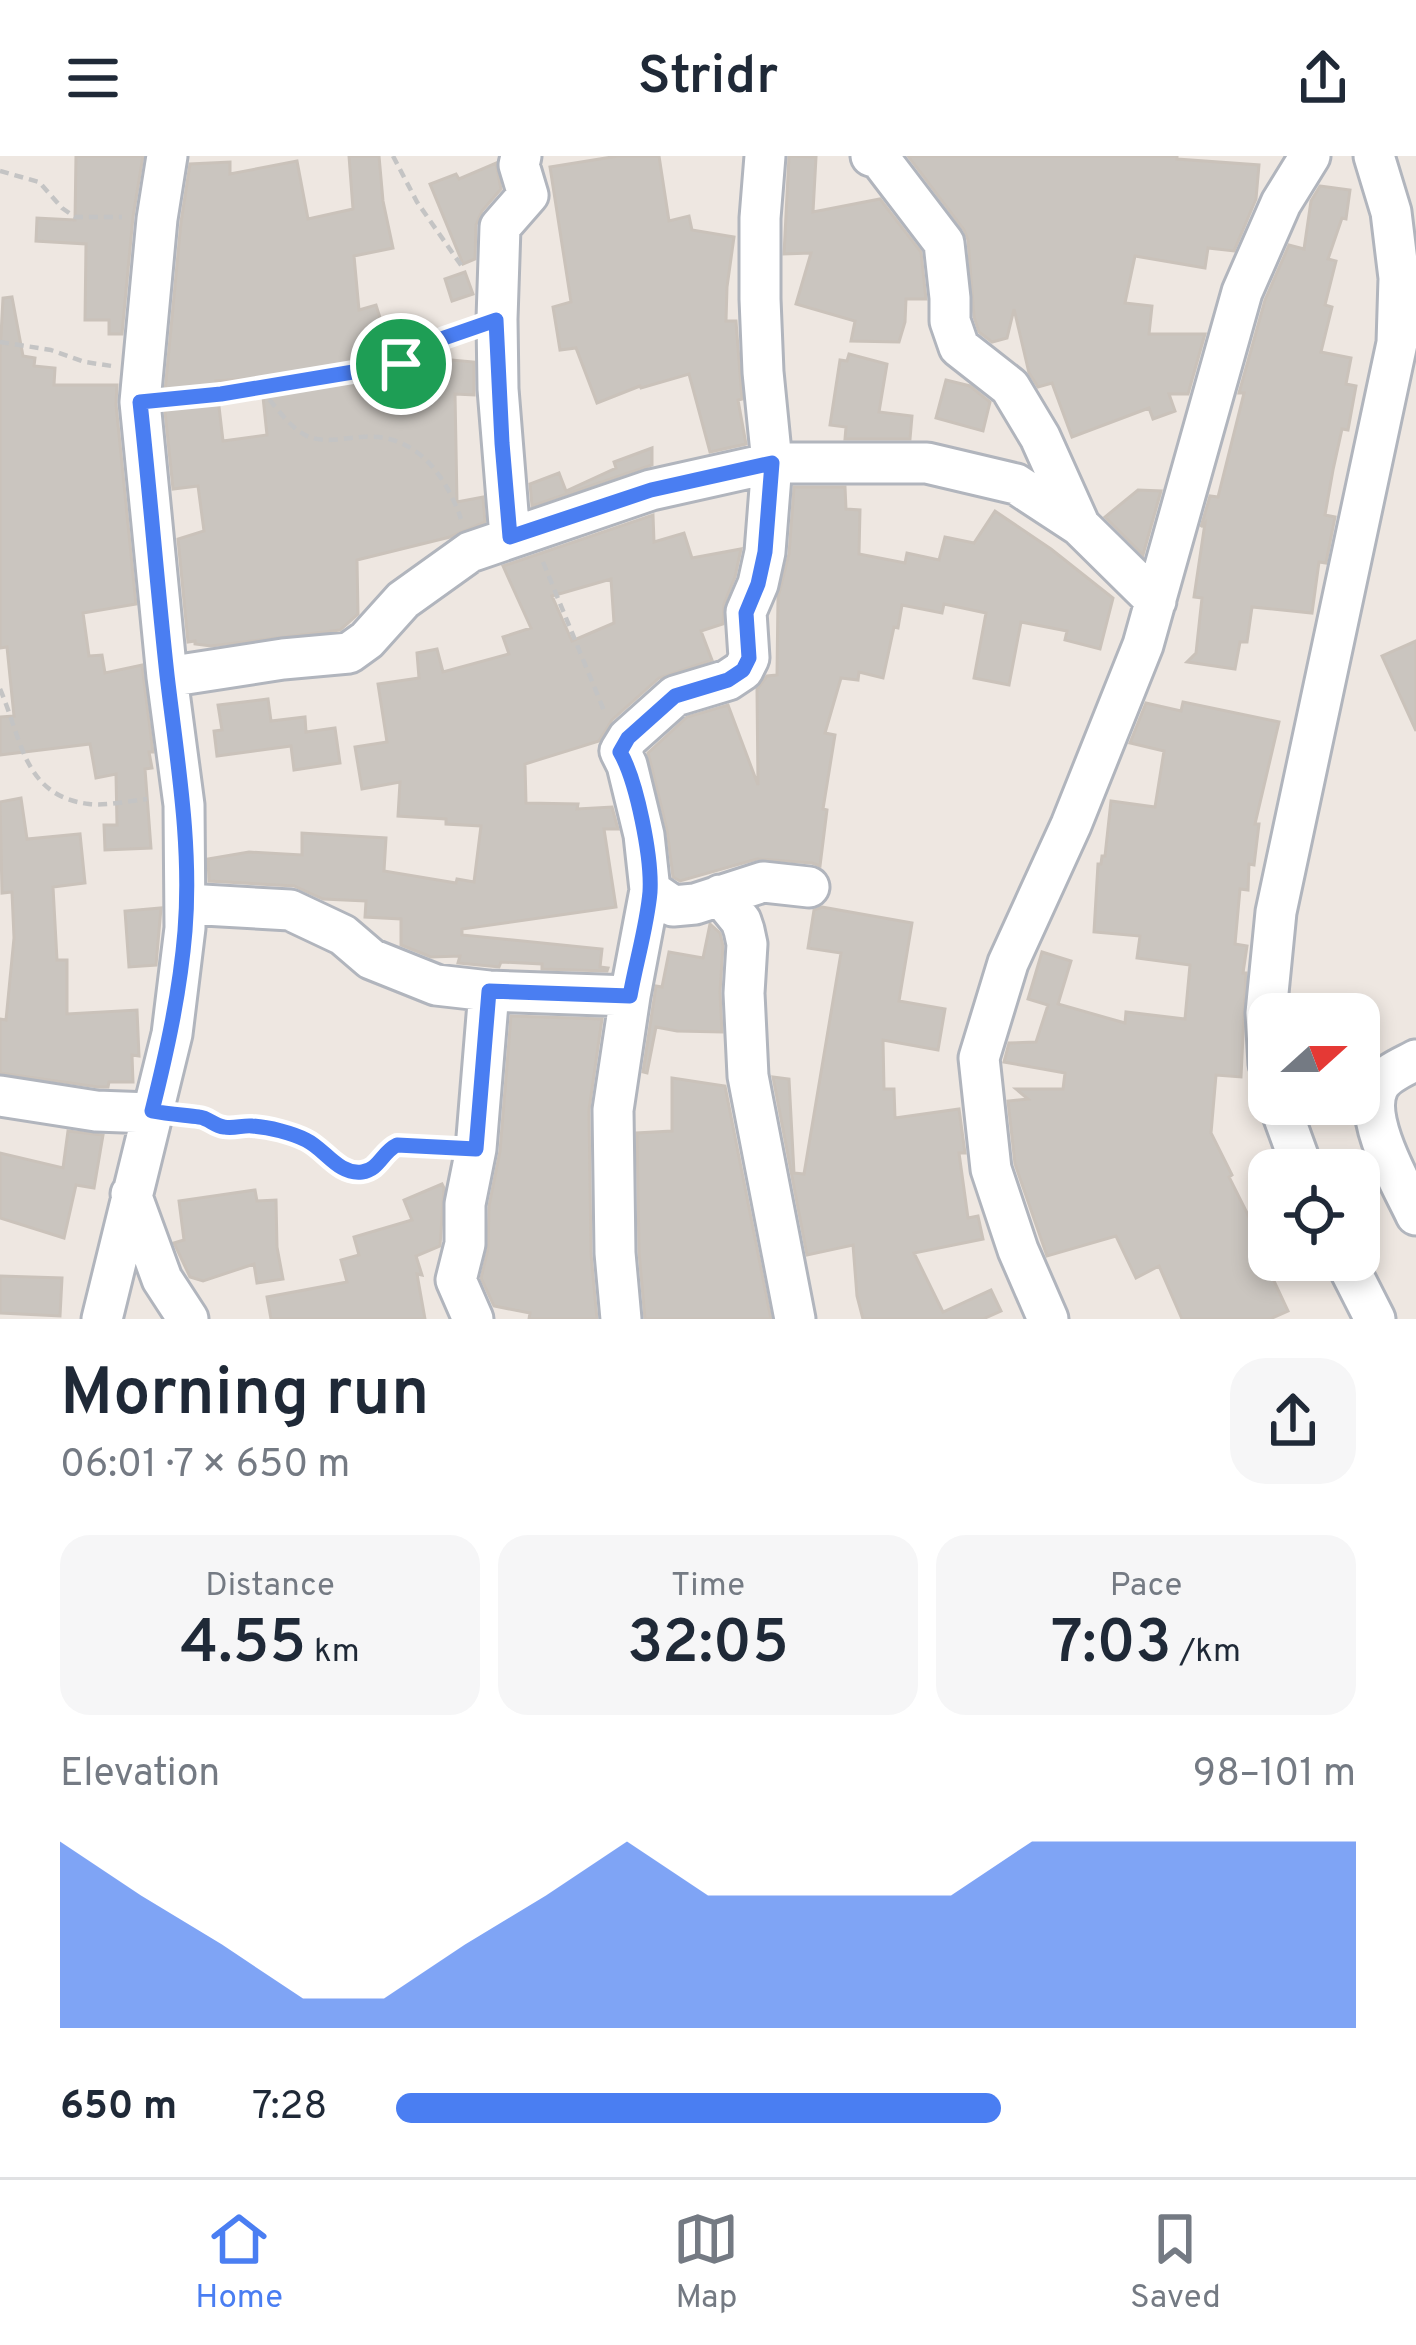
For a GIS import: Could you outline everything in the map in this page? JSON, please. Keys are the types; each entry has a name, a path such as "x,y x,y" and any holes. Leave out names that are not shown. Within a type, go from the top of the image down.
{"street":[{"path":"102,1319 172,1034 185,928 182,794 141,386 166,156"},
{"path":"520,156 528,195 500,227 497,306 500,425 520,534"},
{"path":"621,1319 613,1110 650,890 644,835 628,765 620,752 628,738 675,696 728,680 743,670 749,658 746,613 765,552 772,463 760,299 765,156"},
{"path":"1048,1319 991,1169 979,1058 1008,963 1143,645 1242,292 1281,203 1310,156"},
{"path":"1268,993 1276,912 1397,343 1399,278 1391,212 1374,156"},
{"path":"878,157 944,243 950,321 958,347 1010,387 1040,437 1080,526"},
{"path":"167,677 350,653 403,601 470,552 651,490 772,463 927,463 1016,484 1080,526 1156,601"},
{"path":"650,890 673,906 695,904 764,882 809,887"},
{"path":"720,895 741,921 747,944 748,1076 795,1319"},
{"path":"186,904 290,910 343,935 371,958 436,985 630,996"},
{"path":"472,1319 456,1280 476,1149 489,991"},
{"path":"1416,1060 1392,1072 1378,1087 1374,1108 1382,1143 1416,1215"},
{"path":"0,1096 96,1112 152,1112"},
{"path":"131,1194 162,1279 188,1319"},
{"path":"1356,1281 1375,1319"}],"path":[{"path":"0,342 51,350 141,386 260,388 401,364 497,306 463,268 393,156"},
{"path":"0,171 39,182 75,217 157,219"},
{"path":"260,388 303,435 403,441 435,467 452,494 470,552"},
{"path":"520,534 620,752"},
{"path":"0,689 26,760 43,786 62,797 92,804 182,794"},
{"path":"152,1112 202,1117 230,1128 260,1127 301,1138 354,1172 374,1168 397,1145 476,1149"}],"building":[{"path":"76,156 143,156 122,334 109,334 109,320 85,320 86,244 36,241 37,218 75,220"},
{"path":"349,156 379,156 393,248 354,256 359,310 376,305 389,346 368,353 391,355 396,368 441,359 474,362 474,395 455,394 457,502 483,497 485,522 450,537 357,560 358,614 340,630 211,646 188,642 178,539 204,531 198,486 173,489 164,402 190,164 230,162 230,174 297,161 308,219 353,209","holes":["261,378 267,435 223,441 216,381"]},
{"path":"618,156 659,156 669,221 689,216 692,230 734,237 726,321 736,321 742,399 738,400 746,444 710,452 689,374 597,403 576,348 560,350 553,307 571,302 550,167"},
{"path":"789,156 816,157 813,212 880,199 921,252 926,299 906,299 899,342 851,341 855,321 796,304 811,253 784,254"},
{"path":"908,156 1177,156 1259,165 1256,199 1234,251 1208,248 1205,268 1135,256 1125,303 1152,306 1149,334 1205,334 1188,394 1169,394 1175,411 1153,419 1149,408 1072,437 1052,383 1038,387 1029,373 1014,309 1007,338 992,342 979,332 964,230"},
{"path":"496,163 501,189 476,225 475,259 463,264 430,184 456,174 459,179"},
{"path":"1320,186 1350,190 1346,219 1342,218 1328,259 1336,261 1325,305 1332,307 1321,352 1351,358 1346,384 1356,386 1325,515 1335,517 1326,563 1319,562 1312,613 1252,607 1247,642 1240,642 1235,669 1187,662 1196,653 1202,598 1194,597 1205,523 1201,527 1210,496 1218,497 1244,393 1239,393 1265,300 1289,245 1304,249 1311,201"},
{"path":"465,272 473,294 452,301 445,279"},
{"path":"12,297 23,356 35,358 34,366 55,368 54,385 117,385 136,604 83,613 89,656 102,655 105,673 142,665 153,752 149,752 152,768 145,769 151,848 105,850 104,825 117,825 116,774 96,778 90,744 0,755 0,717 14,716 7,647 0,648 0,354 3,298"},
{"path":"849,354 887,364 879,412 912,416 910,439 845,439 846,427 830,425 840,360 847,361"},
{"path":"946,380 970,386 990,402 983,431 936,418"},
{"path":"652,448 652,465 532,506 530,484 559,473 566,491 616,468 614,462"},
{"path":"794,487 845,487 846,509 860,510 859,554 905,563 907,553 939,560 945,537 974,543 995,511 1113,598 1100,649 1065,640 1067,631 1021,622 1009,685 974,678 986,613 944,604 942,613 902,605 883,678 859,672 858,680 841,678 825,733 835,735 820,866 757,859 680,881 673,877 648,753 687,717 728,705 758,785 757,689 767,676 777,675 778,597 789,554"},
{"path":"1138,490 1161,491 1143,555 1105,517"},
{"path":"653,515 654,542 684,533 692,558 741,549 724,604 723,624 701,631 712,660 659,678 612,720 599,741 525,764 526,803 578,804 577,809 612,807 618,829 604,829 616,907 462,929 462,935 602,949 600,967 607,971 501,962 499,967 458,963 460,956 431,957 401,945 401,919 365,917 366,901 323,899 294,886 209,881 208,859 249,852 302,855 302,833 386,838 384,871 474,882 481,826 398,816 400,782 362,789 355,747 387,742 378,684 419,678 417,653 437,649 443,672 509,654 503,637 531,628 503,566","holes":["611,579 614,623 572,641 552,596"]},
{"path":"1416,641 1416,731 1382,656"},
{"path":"268,699 271,721 305,717 306,732 335,728 340,763 294,770 291,746 217,756 214,731 222,730 218,705"},
{"path":"1183,702 1279,722 1255,824 1259,824 1254,865 1249,864 1248,890 1240,889 1235,944 1247,946 1241,1077 1216,1075 1211,1133 1248,1215 1248,1281 1274,1281 1288,1311 1270,1319 1182,1319 1159,1266 1136,1278 1116,1236 1047,1256 1015,1164 1008,1101 1028,1099 1016,1089 1063,1089 1065,1073 1004,1062 1009,1043 1036,1042 1048,1005 1028,999 1042,952 1071,961 1058,1004 1125,1023 1126,1012 1185,1019 1190,965 1137,958 1140,936 1094,932 1098,864 1105,856 1111,801 1155,807 1164,751 1130,743 1146,703 1181,711"},
{"path":"21,798 27,839 80,834 85,883 53,887 57,960 67,960 67,1014 137,1010 139,1056 132,1055 133,1082 98,1087 0,1073 0,1019 6,1020 14,938 12,892 2,893 0,802"},
{"path":"822,907 912,923 899,1001 945,1009 938,1050 883,1040 884,1089 894,1089 895,1118 959,1109 965,1153 959,1153 968,1218 978,1216 983,1239 914,1253 943,1312 991,1290 1001,1311 983,1319 863,1319 853,1245 807,1255 773,1077 789,1079 794,1173 804,1174 841,953 808,948 814,910"},
{"path":"161,908 156,965 129,967 125,911"},
{"path":"710,924 720,933 723,946 722,1032 656,1027 647,1073 643,1072 656,986 662,987 669,952 703,958"},
{"path":"511,1016 602,1019 589,1110 597,1319 529,1319 530,1313 494,1306 481,1278 500,1151"},
{"path":"672,1078 725,1086 771,1319 645,1319 637,1133 672,1131"},
{"path":"68,1131 103,1135 94,1188 76,1185 64,1238 0,1218 0,1153 63,1168"},
{"path":"442,1184 440,1246 416,1256 425,1319 271,1319 267,1297 347,1282 341,1260 359,1255 354,1237 412,1220 404,1200"},
{"path":"255,1190 257,1201 276,1200 283,1279 257,1283 254,1264 203,1281 190,1277 174,1243 184,1240 179,1201"},
{"path":"0,1276 62,1278 60,1316 0,1313"}],"route":[{"path":"496,320 510,537 651,490 772,463 765,552 746,613 749,658 743,670 728,680 675,696 628,738 620,752 628,765 644,835 650,890 630,996 489,991 476,1149 397,1145 377,1166 359,1173 346,1170 301,1138 152,1111 172,1034 186,904 184,805 140,402 221,394 401,364 444,338 496,320"}]}
